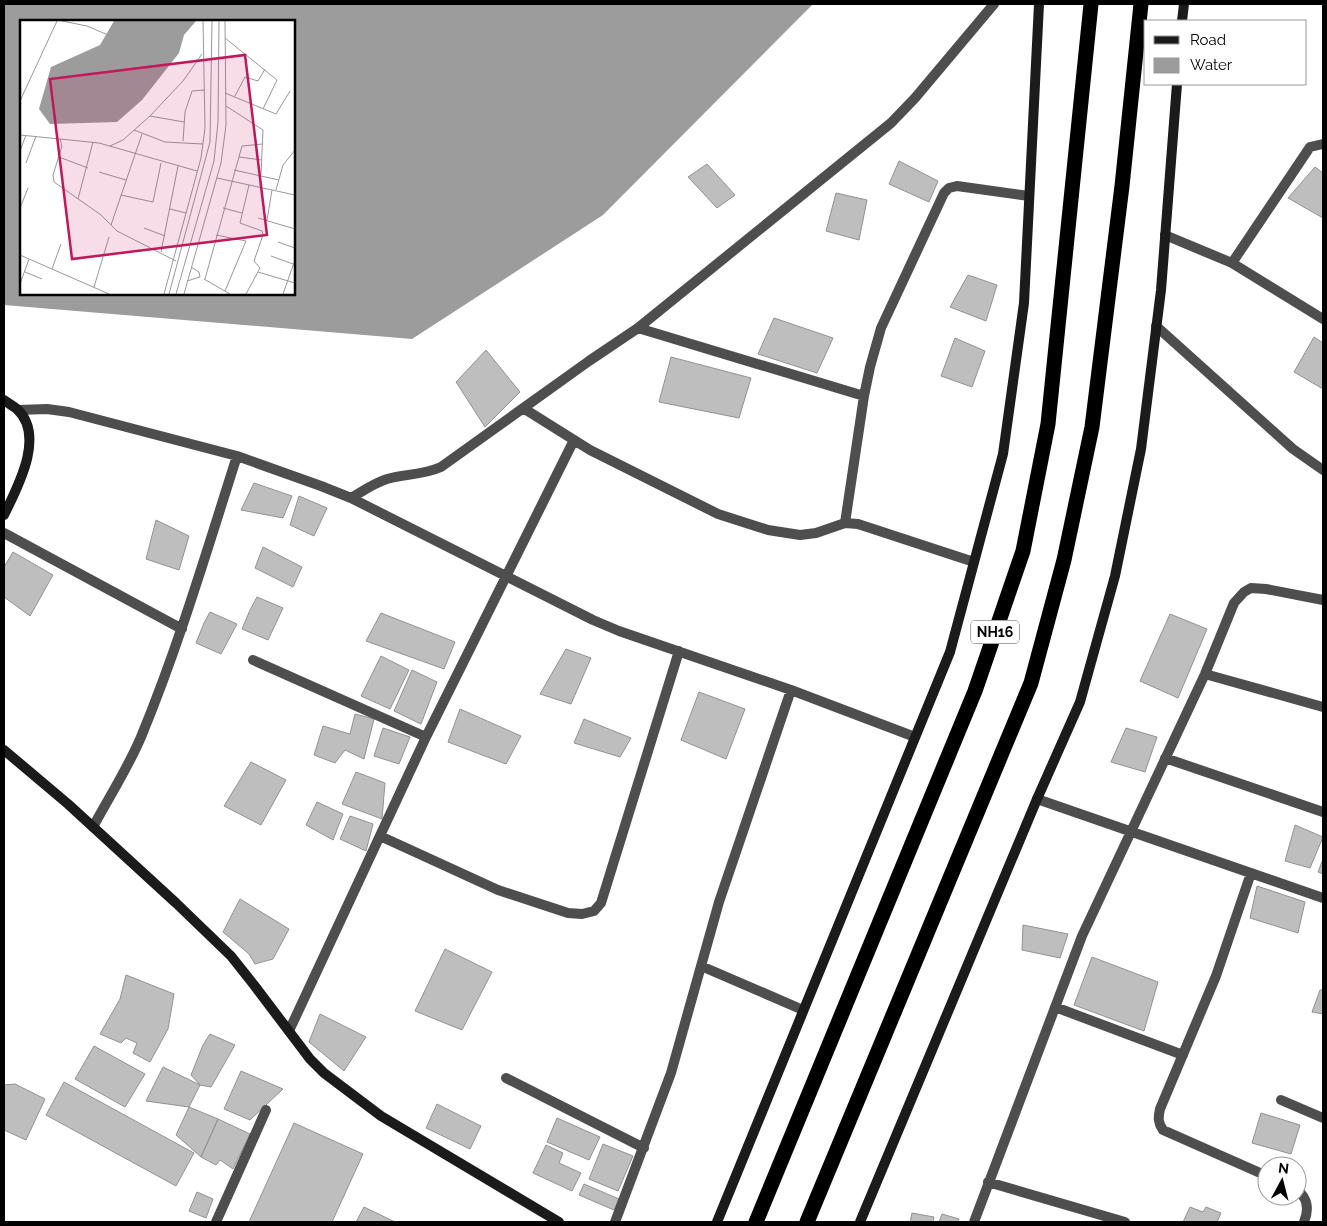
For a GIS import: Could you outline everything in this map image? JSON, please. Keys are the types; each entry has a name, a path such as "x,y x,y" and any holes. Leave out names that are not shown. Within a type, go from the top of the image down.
{"highway":[{"name":"NH16","path":"756,1222 975,691 1023,551 1048,424 1091,4"},
{"name":"NH16","path":"807,1222 1033,674 1064,560 1092,427 1122,186 1141,4"}],"main road":[{"path":"717,1222 950,652 1003,454 1024,303 1039,4"},
{"path":"1182,20 1184,4"},
{"path":"860,1222 1037,798 1080,702 1115,576 1141,449 1165,235 1177,85"},
{"path":"4,400 18,410 26,424 29,440 28,457 22,478 4,516"},
{"path":"4,750 93,827 231,956 310,1059 324,1073 381,1116 559,1222"}],"street":[{"path":"352,498 386,480 421,474 441,467 638,328 890,123 915,98 994,4"},
{"path":"1232,262 1310,147 1323,144"},
{"path":"845,523 864,396 881,328 944,193 950,188 957,186 1029,196"},
{"path":"1165,235 1232,262 1323,319"},
{"path":"1156,326 1293,449 1323,470"},
{"path":"638,328 864,396"},
{"path":"524,408 590,450 718,514 768,530 800,535 816,533 845,523 858,524 974,562"},
{"path":"18,410 69,412 237,456 277,469 352,498 593,620 791,690 915,737"},
{"path":"289,1031 426,737 574,440"},
{"path":"93,827 141,737 182,629 237,456"},
{"path":"4,533 182,629"},
{"path":"974,1222 1082,936 1204,674 1234,603 1244,592 1252,588 1323,600"},
{"path":"380,836 498,890 568,913 582,914 594,911 601,903 679,651"},
{"path":"254,660 426,737"},
{"path":"1204,674 1323,707"},
{"path":"614,1222 644,1148 670,1073 719,902 791,690"},
{"path":"1165,758 1323,812"},
{"path":"1037,798 1323,898"},
{"path":"1251,873 1216,976 1160,1109 1158,1124 1163,1130 1257,1172"},
{"path":"701,966 803,1010"},
{"path":"1055,1007 1183,1054"},
{"path":"506,1078 644,1148"},
{"path":"1281,1100 1323,1118"},
{"path":"216,1222 266,1110"},
{"path":"988,1182 1125,1222"},
{"path":"1304,1222 1307,1206"}],"water":[{"path":"4,4 813,4 603,215 412,339 4,305"}],"building":[{"path":"899,161 938,181 929,202 889,184"},
{"path":"707,164 735,195 717,208 688,177"},
{"path":"1315,167 1323,173 1323,218 1288,198"},
{"path":"836,193 867,200 859,240 826,231"},
{"path":"968,275 997,285 986,321 950,307"},
{"path":"774,318 833,338 817,373 758,354"},
{"path":"1314,337 1323,343 1323,389 1294,372"},
{"path":"955,338 985,351 972,387 941,376"},
{"path":"486,350 520,392 485,427 456,382"},
{"path":"671,357 751,378 739,418 659,402"},
{"path":"254,483 292,496 283,518 241,510"},
{"path":"299,496 327,508 314,536 290,525"},
{"path":"156,520 189,536 179,570 146,559"},
{"path":"263,547 302,567 293,587 255,568"},
{"path":"13,552 53,575 30,616 4,597 4,567"},
{"path":"257,597 283,608 268,640 242,629"},
{"path":"210,612 237,624 221,654 196,643"},
{"path":"381,613 455,642 444,669 366,641"},
{"path":"1170,614 1207,629 1178,698 1140,681"},
{"path":"566,649 591,658 571,704 540,694"},
{"path":"381,656 409,670 390,709 361,696"},
{"path":"412,670 437,682 421,724 394,711"},
{"path":"699,692 745,709 726,759 681,740"},
{"path":"460,709 521,736 506,764 448,742"},
{"path":"355,714 374,719 364,759 345,750 335,763 314,755 323,726 350,734"},
{"path":"584,719 631,738 620,757 574,743"},
{"path":"383,728 410,737 399,764 374,756"},
{"path":"1126,728 1157,737 1145,772 1111,762"},
{"path":"251,762 286,780 261,825 224,806"},
{"path":"356,772 385,783 382,819 342,804"},
{"path":"317,802 343,814 333,840 306,825"},
{"path":"350,816 373,824 366,851 340,839"},
{"path":"1295,825 1323,837 1310,868 1285,861"},
{"path":"1323,859 1323,874 1318,872"},
{"path":"1257,886 1305,902 1298,933 1250,918"},
{"path":"240,899 289,929 273,959 255,964 249,954 223,932"},
{"path":"1023,925 1068,934 1060,958 1022,950"},
{"path":"445,949 492,972 462,1030 415,1011"},
{"path":"1092,957 1158,982 1144,1031 1074,1005"},
{"path":"126,975 174,994 168,1029 150,1062 133,1053 137,1043 126,1038 121,1043 100,1034 120,999"},
{"path":"1320,990 1323,990 1323,1014 1312,1012"},
{"path":"320,1014 366,1037 344,1071 309,1042"},
{"path":"210,1034 235,1045 211,1087 200,1085 191,1075 203,1045"},
{"path":"94,1046 145,1074 125,1107 75,1079"},
{"path":"163,1067 200,1085 189,1107 146,1101"},
{"path":"241,1071 283,1089 250,1120 224,1109"},
{"path":"64,1082 194,1153 176,1186 46,1115"},
{"path":"15,1084 45,1099 26,1140 4,1130 4,1085"},
{"path":"437,1104 481,1126 470,1149 426,1128"},
{"path":"189,1107 218,1119 201,1157 176,1135"},
{"path":"1261,1113 1300,1125 1291,1154 1252,1143"},
{"path":"557,1118 600,1137 589,1160 547,1142"},
{"path":"218,1119 250,1134 233,1169 220,1160 216,1165 201,1157"},
{"path":"294,1123 363,1154 332,1222 249,1222"},
{"path":"603,1144 633,1156 618,1191 589,1179"},
{"path":"546,1145 563,1153 559,1163 581,1173 572,1191 533,1173"},
{"path":"584,1184 619,1199 614,1210 579,1195"},
{"path":"197,1192 213,1199 206,1218 189,1211"},
{"path":"364,1207 395,1222 356,1222"},
{"path":"1190,1207 1203,1212 1206,1207 1221,1213 1217,1222 1183,1222"},
{"path":"912,1213 934,1217 933,1222 910,1222"},
{"path":"942,1214 959,1219 958,1222 939,1222"}]}
